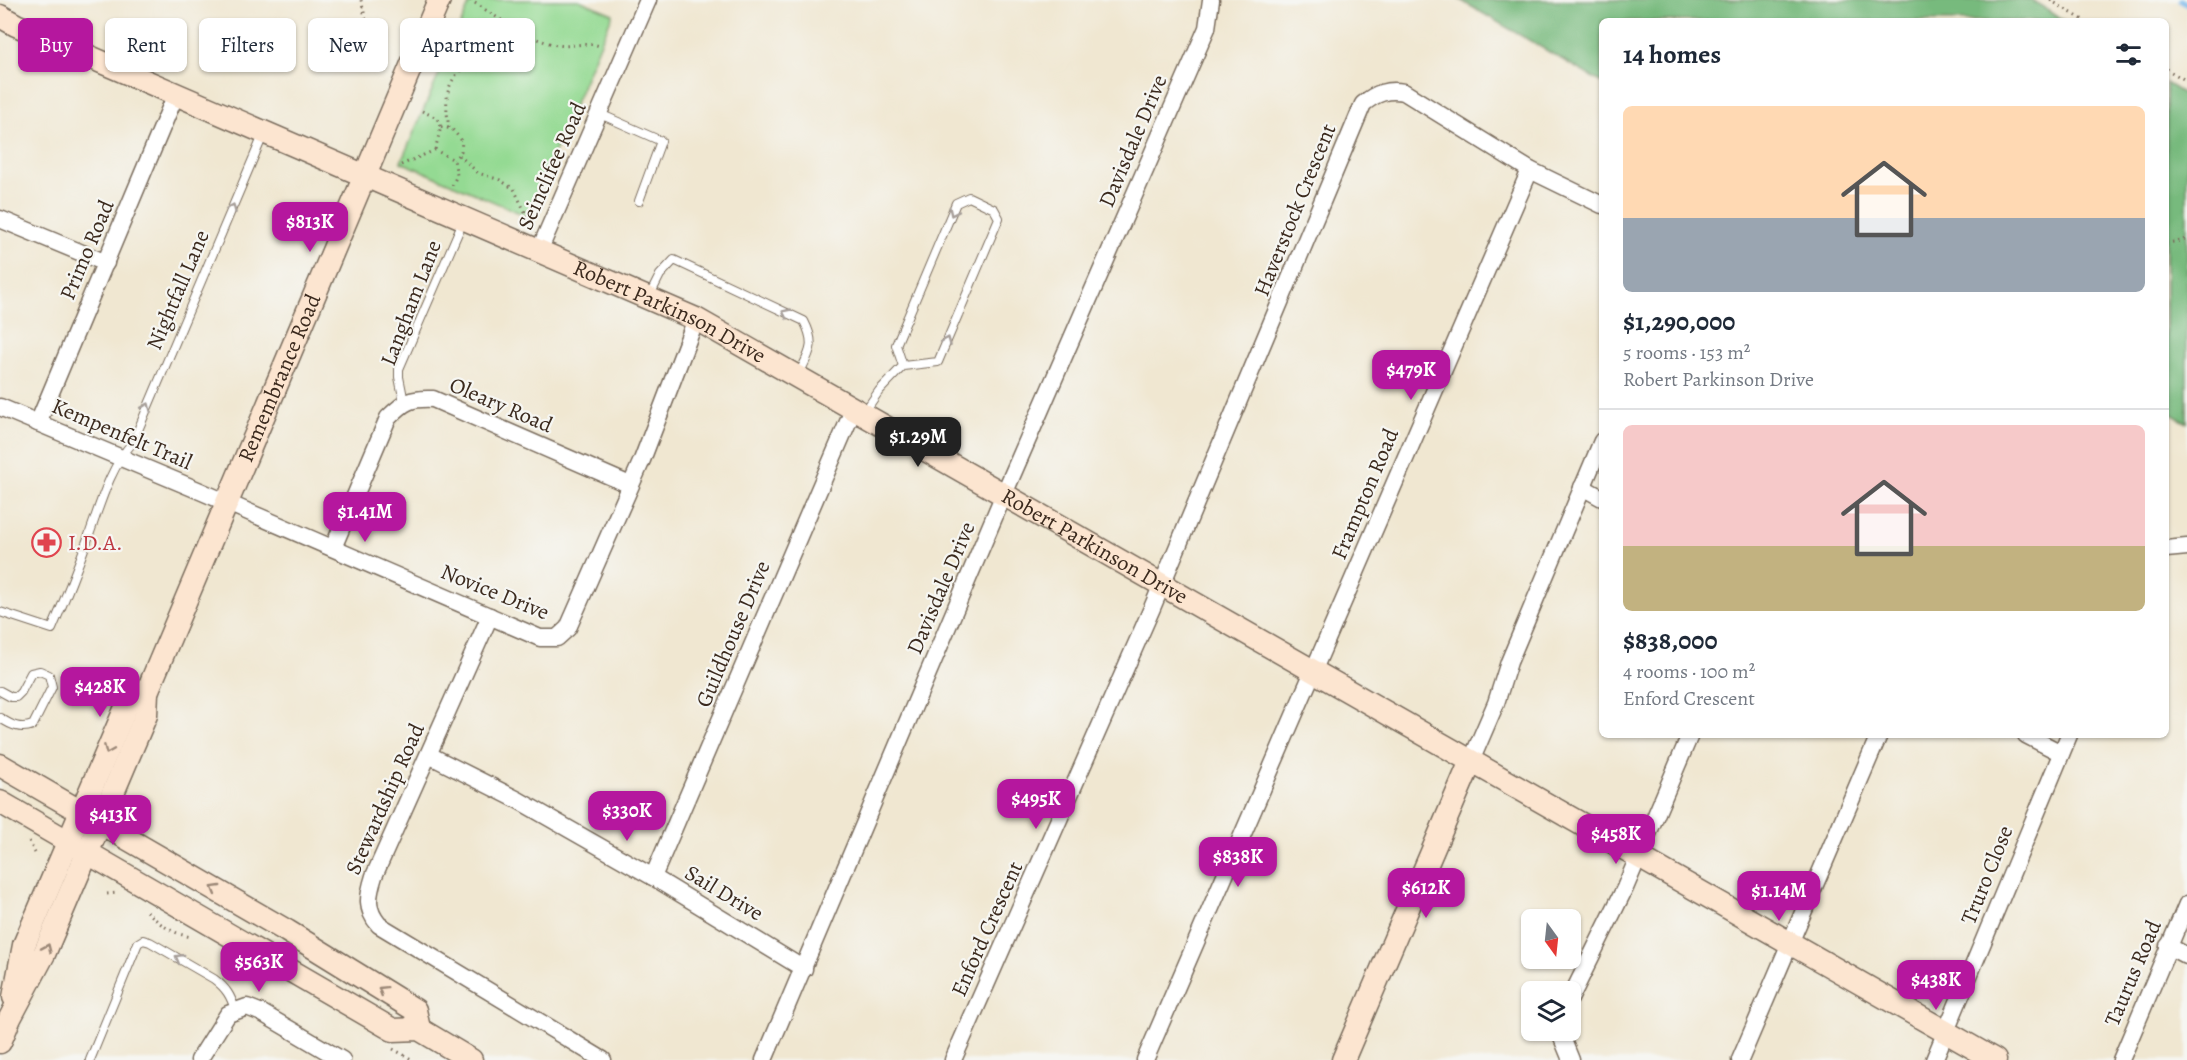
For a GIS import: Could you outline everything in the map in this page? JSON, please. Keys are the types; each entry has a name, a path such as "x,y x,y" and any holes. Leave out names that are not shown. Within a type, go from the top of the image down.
{"street":[{"name":"Remembrance Road","path":"0,1042 44,954 146,715 147,692 439,0"},
{"name":"Seinclifee Road","path":"539,251 648,0"},
{"name":"Davisdale Drive","path":"764,1060 1004,494 1207,28 1211,0"},
{"name":"Robert Parkinson Drive","path":"0,16 16,25 696,319 1995,1060"},
{"name":"Haverstock Crescent","path":"1162,585 1363,104 1382,92 1393,90 1404,92 1530,170 1599,204"},
{"name":"Primo Road","path":"38,423 176,94"},
{"name":"Frampton Road","path":"1313,671 1530,170"},
{"path":"0,219 106,263"},
{"name":"Novice Drive","path":"227,502 540,638 558,638 568,628 630,485 696,319"},
{"name":"Oleary Road","path":"404,402 433,399 630,485"},
{"path":"333,548 388,418 404,402"},
{"name":"Kempenfelt Trail","path":"0,407 227,502"},
{"name":"Guildhouse Drive","path":"653,877 858,411"},
{"path":"1342,1060 1496,702 1509,662 1599,448"},
{"path":"1582,487 1599,496"},
{"path":"2169,549 2187,547"},
{"name":"Enford Crescent","path":"953,1060 1162,585"},
{"name":"Stewardship Road","path":"490,616 374,876 368,906 372,917 379,925 603,1060"},
{"path":"1145,1060 1313,671"},
{"name":"Remembrance Road","path":"10,1018 24,945 127,705 147,692"},
{"path":"1579,981 1639,857 1689,738"},
{"path":"1740,1060 1878,738"},
{"path":"2032,738 2061,753"},
{"name":"Truro Close","path":"1934,1060 2068,738"},
{"name":"Sail Drive","path":"429,755 518,800 653,877 804,969"},
{"path":"0,765 287,931 415,1010 419,1029"},
{"path":"0,802 393,1030 419,1029 471,1060"},
{"name":"Taurus Road","path":"2121,1060 2187,904"},
{"path":"2168,946 2187,956"},
{"path":"199,1060 228,1014 248,1007 342,1060"},
{"path":"1564,1041 1571,1060"}],"lane":[{"path":"600,114 661,141 639,201"},
{"name":"Nightfall Lane","path":"0,612 52,629 72,585 119,458 133,442 264,132"},
{"path":"858,411 903,366 938,362 999,218 994,209 969,197 956,203 896,345 903,366"},
{"name":"Langham Lane","path":"404,402 399,369 464,218"},
{"path":"649,298 660,275 674,260 804,321 812,335 810,351 798,376"},
{"path":"0,691 16,697 32,673 40,671 49,675 52,687 33,725 25,728 17,727 0,718"},
{"path":"90,1060 138,943 143,940 224,986 232,998 235,1010"}],"path":[{"path":"361,0 370,37 390,45"},
{"path":"470,0 500,18"},
{"path":"2050,0 2080,18"},
{"path":"535,37 555,45 568,46 591,42 602,47"},
{"path":"2169,71 2187,81"},
{"path":"449,128 446,101 451,82 459,72"},
{"path":"422,111 437,118 441,127 435,150"},
{"path":"441,127 456,132 462,141 459,155 453,160"},
{"path":"435,150 453,160 457,175 452,186"},
{"path":"400,165 435,150"},
{"path":"459,155 478,173 500,180 514,189 528,218"},
{"path":"2169,243 2182,241 2187,237"}],"green space":[{"path":"471,0 579,0 613,14 527,216 401,162 440,72 535,72 535,18 463,18"},
{"path":"1460,0 2031,0 2060,18 1599,18 1599,81"},
{"path":"2169,85 2187,96 2187,423 2169,413"}],"waterway":[{"path":"2181,0 2187,4"}],"place":[{"name":"I.D.A.","path":"47,543"}]}
